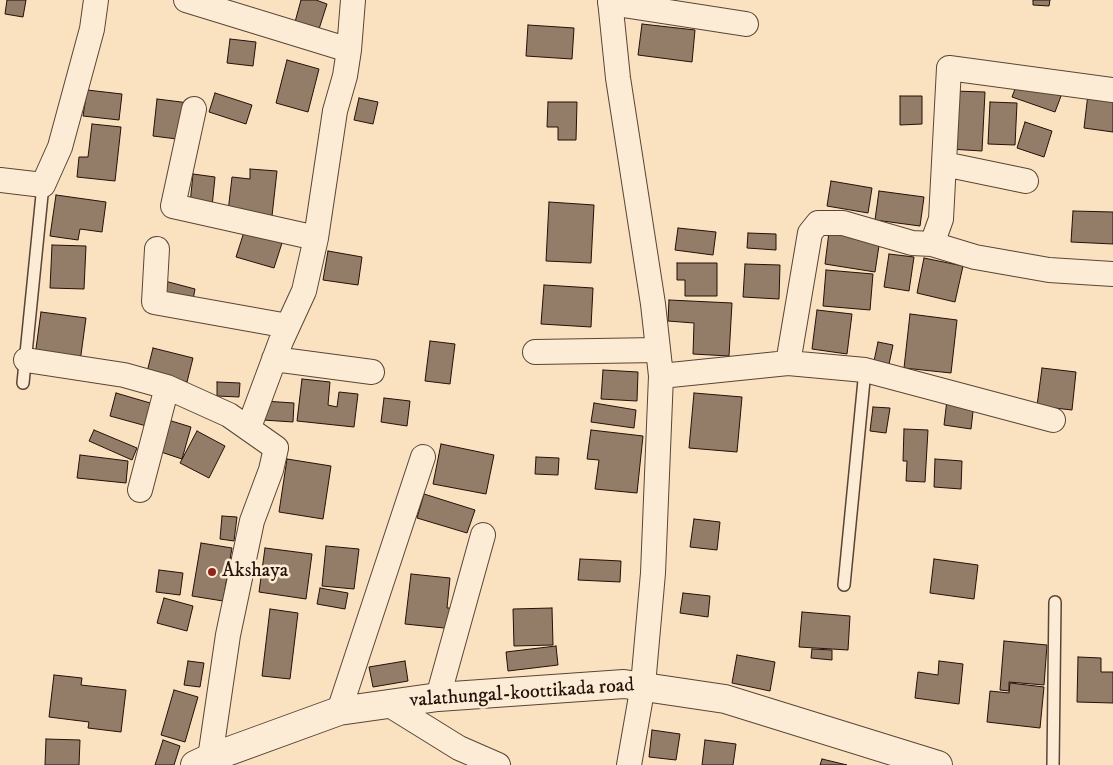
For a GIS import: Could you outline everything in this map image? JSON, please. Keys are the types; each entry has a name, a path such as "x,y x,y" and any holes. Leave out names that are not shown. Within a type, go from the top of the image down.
{"street":[{"path":"0,180 43,185 60,147 92,29 96,0"},
{"path":"186,0 350,50"},
{"path":"249,427 274,359 304,291 316,238 334,111 350,50 353,0"},
{"path":"630,765 643,686 653,573 661,376 653,304 618,78 610,1 746,24"},
{"path":"932,244 941,218 949,68 1113,90"},
{"path":"194,108 173,206 316,238"},
{"path":"944,164 1026,181"},
{"path":"788,363 810,233 818,223 843,223 912,243 932,244 975,257 1049,270 1113,274"},
{"path":"157,249 154,302 288,326"},
{"path":"535,352 657,350"},
{"path":"274,359 372,372"},
{"path":"26,360 124,376 167,386 229,415 249,427 276,448 271,470 252,521 202,761"},
{"path":"661,376 788,363 865,370 1053,420"},
{"path":"140,490 167,386"},
{"path":"339,711 423,457"},
{"path":"438,698 483,535"},
{"name":"valathungal-koottikada road","path":"202,761 339,711 438,698 624,684 725,698 938,765"},
{"path":"388,704 456,756 498,765"}],"lane":[{"path":"23,383 43,185"},
{"path":"844,585 865,370"},
{"path":"1053,765 1055,602"}],"building":[{"path":"7,0 26,0 23,17 5,14"},
{"path":"301,0 316,0 327,4 319,29 295,22"},
{"path":"1033,0 1050,0 1049,6 1033,5"},
{"path":"642,24 695,30 692,62 638,55"},
{"path":"528,25 574,28 572,59 526,56"},
{"path":"230,39 256,42 253,66 227,63"},
{"path":"287,60 319,69 308,112 276,103"},
{"path":"1018,81 1061,96 1055,112 1012,97"},
{"path":"87,90 122,94 119,120 83,116"},
{"path":"954,91 985,92 982,151 950,149"},
{"path":"215,93 252,105 246,124 209,112"},
{"path":"1088,94 1113,98 1113,132 1084,128"},
{"path":"900,96 922,96 922,124 900,125"},
{"path":"359,98 378,102 373,124 354,120"},
{"path":"157,99 189,103 185,140 153,136"},
{"path":"548,102 577,102 576,140 558,140 558,127 547,127"},
{"path":"990,102 1017,103 1015,145 988,144"},
{"path":"1025,122 1052,131 1044,157 1017,148"},
{"path":"92,124 121,127 115,181 77,177 79,157 88,157"},
{"path":"250,169 277,171 272,216 228,212 232,177 250,179"},
{"path":"193,174 215,177 212,207 190,204"},
{"path":"831,181 872,188 868,213 827,206"},
{"path":"879,191 924,197 920,226 875,220"},
{"path":"56,195 106,202 102,232 80,229 78,240 50,236"},
{"path":"549,202 594,205 591,263 546,261"},
{"path":"1073,211 1113,212 1113,244 1071,242"},
{"path":"678,228 716,232 713,255 675,250"},
{"path":"244,232 282,243 274,268 236,257"},
{"path":"829,232 880,239 875,272 825,264"},
{"path":"748,233 776,234 776,250 747,248"},
{"path":"52,245 86,246 84,289 50,288"},
{"path":"328,251 362,257 358,285 323,280"},
{"path":"889,254 914,257 909,291 884,287"},
{"path":"924,258 963,266 955,302 917,293"},
{"path":"677,263 717,263 717,296 685,296 685,280 677,280"},
{"path":"745,264 780,265 779,299 743,297"},
{"path":"826,270 873,274 870,310 823,306"},
{"path":"161,280 195,289 192,305 157,296"},
{"path":"544,285 593,288 591,327 541,324"},
{"path":"669,300 732,303 729,356 693,354 694,323 668,321"},
{"path":"817,310 852,314 847,354 812,349"},
{"path":"41,312 86,318 80,362 35,356"},
{"path":"910,314 957,320 951,373 904,368"},
{"path":"430,341 455,344 450,384 425,381"},
{"path":"878,342 893,345 888,369 873,366"},
{"path":"153,348 193,358 187,382 147,372"},
{"path":"1042,368 1076,372 1072,410 1037,406"},
{"path":"603,370 638,372 637,401 601,399"},
{"path":"302,379 330,382 328,405 337,407 339,392 358,394 354,427 297,421"},
{"path":"217,382 240,383 239,397 217,396"},
{"path":"116,393 157,405 150,427 110,416"},
{"path":"694,393 742,397 737,452 689,448"},
{"path":"384,398 410,401 407,426 381,422"},
{"path":"947,400 974,403 971,429 944,425"},
{"path":"264,401 294,403 293,422 263,420"},
{"path":"594,403 636,410 634,428 591,422"},
{"path":"873,407 890,408 886,433 870,431"},
{"path":"165,419 191,427 182,459 155,450"},
{"path":"904,429 928,430 925,482 906,481 907,461 903,461"},
{"path":"94,430 137,448 132,460 89,441"},
{"path":"591,430 643,436 637,493 595,489 599,460 587,459"},
{"path":"197,431 225,446 209,478 180,463"},
{"path":"441,444 494,455 486,494 433,484"},
{"path":"80,455 128,461 126,483 77,478"},
{"path":"536,457 559,458 558,475 535,474"},
{"path":"287,459 331,466 323,519 279,512"},
{"path":"935,459 962,461 961,489 934,487"},
{"path":"424,494 475,510 467,533 417,518"},
{"path":"222,516 237,517 234,541 220,539"},
{"path":"694,519 720,522 717,550 690,547"},
{"name":"Akshaya","path":"201,543 232,548 223,601 192,596"},
{"path":"326,546 359,549 354,589 322,586"},
{"path":"265,548 312,554 306,599 259,592"},
{"path":"580,559 621,561 620,582 578,580"},
{"path":"934,559 978,565 974,599 930,593"},
{"path":"159,570 183,573 180,595 156,592"},
{"path":"411,574 450,578 447,608 456,608 454,629 405,624"},
{"path":"320,588 348,593 345,609 317,604"},
{"path":"683,593 710,596 708,617 680,613"},
{"path":"164,598 193,606 187,631 157,623"},
{"path":"552,608 553,645 514,646 513,609"},
{"path":"270,609 298,613 290,679 262,676"},
{"path":"802,612 850,616 848,650 799,647"},
{"path":"1004,641 1047,645 1044,685 1009,682 1009,691 1000,690"},
{"path":"556,646 558,665 508,671 506,652"},
{"path":"812,649 832,650 832,660 811,658"},
{"path":"737,655 775,662 770,691 732,683"},
{"path":"1078,657 1101,658 1101,672 1113,672 1113,703 1077,702"},
{"path":"188,661 204,663 200,687 184,685"},
{"path":"405,661 408,681 373,687 369,667"},
{"path":"939,661 963,664 959,704 915,698 918,672 938,675"},
{"path":"54,675 82,678 81,685 126,690 121,732 88,728 89,722 49,717"},
{"path":"1010,683 1044,687 1040,728 987,722 990,691 1009,693"},
{"path":"174,690 198,697 185,742 161,735"},
{"path":"652,730 680,734 676,760 649,757"},
{"path":"46,739 80,740 79,765 45,765"},
{"path":"163,740 180,746 174,765 155,765"},
{"path":"705,740 736,744 733,765 702,765"},
{"path":"822,759 847,765 820,765"}],"place":[{"name":"Akshaya","path":"212,572"}]}
